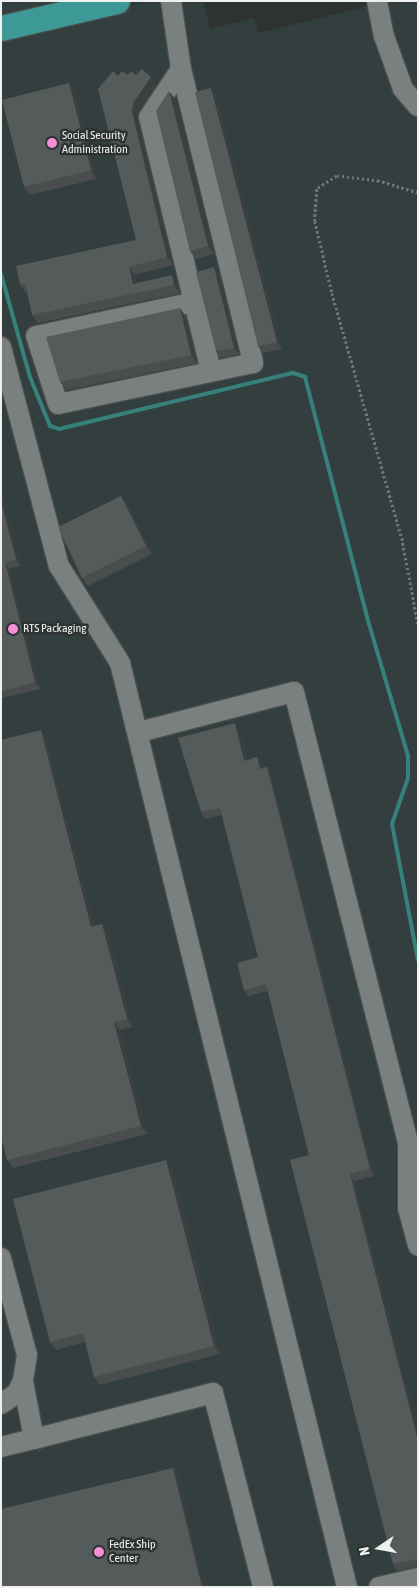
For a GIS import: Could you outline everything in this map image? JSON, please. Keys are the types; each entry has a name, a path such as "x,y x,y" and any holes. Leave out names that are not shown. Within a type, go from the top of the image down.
{"main road":[{"path":"1,28 117,1"}],"street":[{"path":"171,1 181,69 253,363 58,404 36,336 194,302"},
{"path":"377,1 384,36 403,89 418,106"},
{"path":"181,69 149,117 211,371"},
{"path":"1,347 59,566 120,663 347,1587"},
{"path":"138,732 294,692 408,1144 408,1208 418,1246"},
{"path":"1,1258 26,1355 14,1393 34,1439"},
{"path":"1,1447 213,1393 263,1587"},
{"path":"379,1587 418,1578"}],"path":[{"path":"418,193 379,181 337,176 317,188 315,221 332,292 402,538 418,624"}],"shaded area":[{"path":"1,1 61,1 1,21"},
{"path":"149,1 203,1 210,29 254,18 258,33 388,1 418,1 418,1587 1,1587 1,38"}],"building":[{"path":"142,69 151,77 133,103 132,112 167,257 129,267 133,284 172,275 174,285 32,315 26,284 20,285 16,266 136,240 98,89 113,71 118,76 122,71 128,75 131,71 136,75"},
{"name":"Social Security Administration","path":"69,83 91,170 24,187 2,100"},
{"path":"211,88 277,342 258,346 195,92"},
{"path":"169,91 208,246 190,251 156,111"},
{"path":"214,267 234,348 216,351 196,272"},
{"path":"180,308 191,355 60,382 46,337"},
{"path":"121,496 146,546 82,578 58,527"},
{"name":"RTS Packaging","path":"1,502 16,559 5,562 35,682 1,691"},
{"path":"235,723 244,761 257,757 260,769 267,767 370,1169 350,1174 418,1441 418,1559 393,1564 290,1160 309,1155 266,984 244,990 237,963 258,957 220,808 201,812 178,738"},
{"path":"41,730 91,927 102,924 127,1019 114,1022 141,1126 7,1160 1,1137 1,740"},
{"path":"166,1160 214,1346 94,1377 83,1333 50,1342 13,1199"},
{"name":"FedEx Ship Center","path":"173,1468 202,1587 1,1587 1,1509"}],"waterway":[{"path":"1,274 30,377 50,426 59,429 293,373 305,377 369,624 408,756 408,778 392,824 418,960"}],"place":[{"name":"Social Security Administration","path":"52,143"},
{"name":"RTS Packaging","path":"13,629"},
{"name":"FedEx Ship Center","path":"99,1552"}]}
